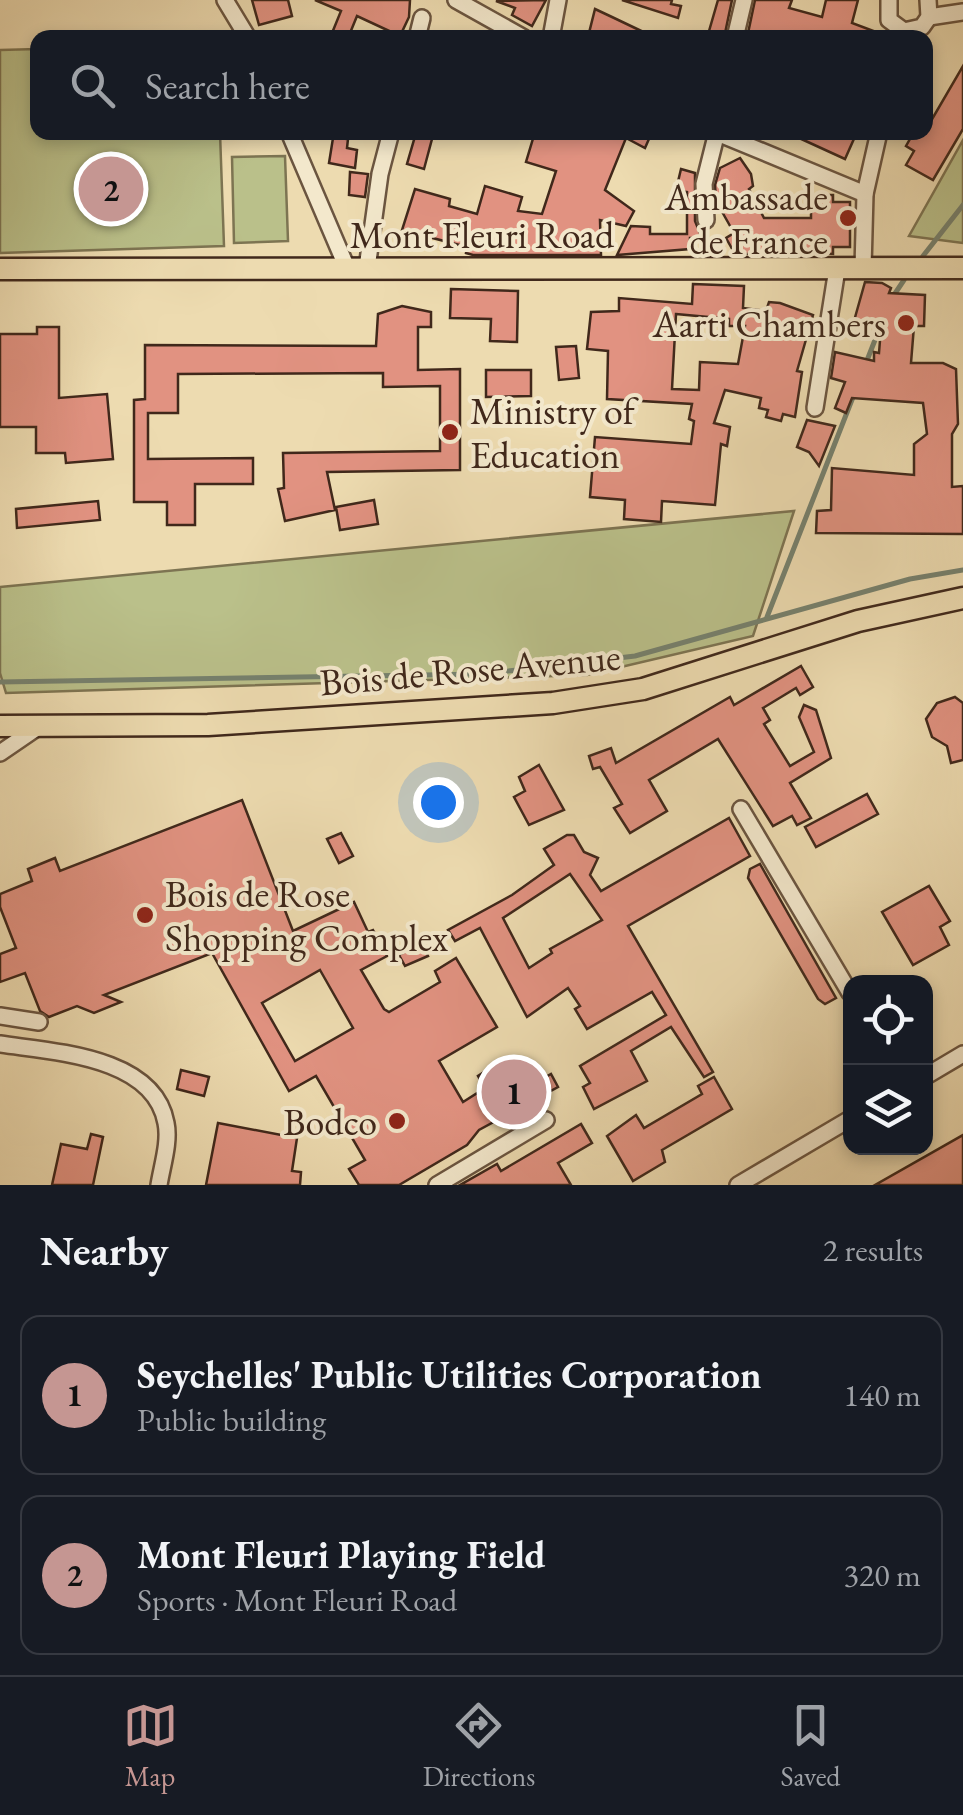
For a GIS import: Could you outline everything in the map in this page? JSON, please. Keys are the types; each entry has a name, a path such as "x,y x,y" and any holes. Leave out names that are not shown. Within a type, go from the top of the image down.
{"main road":[{"name":"Mont Fleuri Road","path":"0,269 963,268"},
{"name":"Bois de Rose Avenue","path":"0,726 208,726 552,703 643,689 840,626 963,598"},
{"name":"Bois de Rose Avenue","path":"0,714 36,725"}],"street":[{"path":"456,0 510,30"},
{"path":"552,30 558,0"},
{"path":"737,30 744,0"},
{"path":"877,0 899,30"},
{"path":"889,0 889,20"},
{"path":"232,4 244,30"},
{"path":"914,30 922,27 929,8 963,12"},
{"path":"419,30 422,18"},
{"path":"293,140 357,268"},
{"path":"357,268 390,140"},
{"path":"706,220 704,184 714,140"},
{"path":"733,140 865,194"},
{"path":"863,268 865,194 878,140"},
{"path":"815,408 838,268"},
{"path":"0,753 36,725"},
{"path":"740,809 843,981"},
{"path":"0,1016 39,1022"},
{"path":"0,1044 103,1065 132,1074 148,1086 167,1124 160,1185"},
{"path":"933,1072 963,1054"},
{"path":"437,1185 546,1120"},
{"path":"738,1185 843,1124"}],"green space":[{"path":"30,49 30,140 220,140 224,246 0,253 0,50"},
{"path":"963,140 963,243 909,236"},
{"path":"285,156 288,241 234,243 232,157"},
{"path":"794,511 753,636 587,675 6,693 0,673 0,587"}],"building":[{"path":"252,0 288,0 292,16 259,25"},
{"path":"315,0 410,0 403,30 387,30 357,16 351,30 333,30 341,11"},
{"path":"546,0 532,26 512,15 515,8 496,1"},
{"path":"622,0 672,0 671,4 681,6 678,18"},
{"path":"718,0 732,0 726,30 709,30"},
{"path":"755,0 792,0 789,8 822,17 826,0 858,0 852,23 871,30 749,30"},
{"path":"595,9 639,30 590,30"},
{"path":"963,66 963,129 933,180 906,165 914,151 906,146 909,140 933,140 933,118"},
{"path":"333,140 348,140 347,148 357,150 355,168 329,163"},
{"path":"414,140 432,140 424,169 407,164"},
{"path":"533,140 625,140 605,190 634,211 626,226 600,220 601,255 473,255 466,253 467,247 402,230 415,189 450,199 449,206 477,214 485,186 522,197 518,211 542,214 556,171 526,162"},
{"path":"630,140 648,140 645,148"},
{"path":"803,140 853,140 845,159"},
{"path":"740,158 751,174 753,186 749,189 764,218 811,218 811,195 833,195 833,202 850,202 850,247 833,247 833,254 771,249 761,254 735,254 726,238 734,233 716,201 715,185 720,168"},
{"path":"681,169 695,173 695,221 702,238 690,238 690,249 617,255 631,226 650,227 650,234 687,234 687,192 676,190"},
{"path":"350,172 368,174 365,197 349,195"},
{"path":"865,282 882,283 891,288 889,293 925,295 924,326 914,326 911,363 943,363 956,369 958,424 952,434 952,487 963,486 963,534 816,533 817,511 831,510 832,468 914,475 914,444 927,434 923,403 852,398 846,413 835,408 845,382 831,378 835,352 874,361 874,352 879,353 881,328 854,321"},
{"path":"693,284 744,286 743,308 766,311 769,302 780,303 813,315 797,371 802,372 795,417 783,414 781,421 766,417 768,410 759,408 761,398 725,390 714,423 730,427 727,446 721,444 715,505 662,501 661,522 624,519 625,500 590,497 595,437 691,444 692,404 607,399 608,351 587,349 591,312 619,311 619,298 692,304","holes":["676,314 729,319 729,326 745,326 738,364 700,362 699,390 672,389"]},
{"path":"451,289 518,291 517,342 490,341 491,319 450,318"},
{"name":"Ministry of Education","path":"402,306 431,312 431,327 418,327 418,370 460,369 460,470 327,472 335,510 285,521 278,489 284,488 283,453 440,451 440,386 383,387 383,373 178,374 178,413 148,413 148,459 253,458 253,484 195,484 195,525 167,525 167,502 134,502 134,400 145,399 145,345 376,346 378,314"},
{"path":"37,327 59,327 59,398 107,394 113,459 66,463 65,453 36,453 36,427 0,427 0,334 37,334"},
{"path":"576,346 579,378 559,380 556,347"},
{"path":"486,370 531,370 531,396 486,397"},
{"path":"807,420 835,426 819,466 809,452 797,447"},
{"path":"374,500 378,524 340,530 336,507"},
{"path":"98,501 100,520 17,528 16,509"},
{"path":"801,666 813,687 800,695 796,688 763,708 770,720 764,724 790,766 814,752 799,717 804,705 816,710 831,758 790,783 811,818 797,825 792,816 773,826 718,739 649,780 667,811 630,833 614,808 622,804 600,767 593,769 589,756 611,748 616,763 730,697 734,705"},
{"path":"955,697 963,703 963,760 951,763 947,746 932,737 926,719 937,703"},
{"path":"539,765 564,810 529,825 514,797 525,791 519,777"},
{"path":"867,794 878,814 816,847 805,827"},
{"path":"242,800 293,931 354,902 368,932 373,930 387,956 361,970 384,1009 389,1012 440,982 435,971 456,958 497,1027 439,1061 463,1102 485,1088 478,1076 495,1065 502,1077 515,1070 526,1088 551,1074 558,1087 479,1130 467,1145 399,1185 359,1185 349,1169 365,1160 316,1076 289,1091 212,953 104,995 121,1002 94,1013 77,1006 49,1017 40,1011 25,973 0,982 0,954 16,948 0,907 0,894 32,881 28,869 55,858 60,871","holes":["320,970 353,1028 295,1061 262,1003"]},
{"path":"729,818 750,856 628,926 713,1072 704,1077 671,1027 631,1051 647,1081 594,1109 583,1087 590,1083 580,1066 666,1015 652,992 587,1029 575,1009 580,1006 568,988 527,1017 480,928 455,941 448,930 512,895 554,865 544,849 567,835 574,835 584,852 598,858 590,875 601,891","holes":["570,874 602,920 550,949 552,953 529,968 503,918"]},
{"path":"341,833 353,856 339,863 327,839"},
{"path":"760,864 836,998 825,1004 818,999 748,878 750,869"},
{"path":"929,886 950,921 940,927 949,945 913,965 882,912"},
{"path":"422,943 428,956 405,966 399,955"},
{"path":"181,1070 209,1077 204,1096 177,1089"},
{"path":"714,1077 732,1109 662,1150 665,1162 633,1181 607,1136 636,1115 644,1128 702,1094 698,1086"},
{"path":"218,1123 297,1138 292,1171 301,1172 300,1185 206,1185"},
{"path":"581,1124 592,1143 558,1163 571,1185 460,1185 497,1164 501,1171"},
{"path":"91,1134 103,1137 93,1185 52,1185 61,1144 87,1149"},
{"path":"963,1135 963,1185 875,1185 933,1155"}],"waterway":[{"path":"923,256 963,205"},
{"path":"892,298 904,280"},
{"path":"866,363 882,322"},
{"path":"767,617 855,392"},
{"path":"0,682 483,674 635,656 910,579 963,570"}],"place":[{"name":"Mont Fleuri Playing Field","path":"111,189"},
{"name":"Ambassade de France","path":"848,218"},
{"name":"Aarti Chambers","path":"906,323"},
{"name":"Ministry of Education","path":"450,432"},
{"name":"Bois de Rose Shopping Complex","path":"145,915"},
{"name":"Seychelles' Public Utilities Corporation","path":"514,1092"},
{"name":"Bodco","path":"397,1121"}]}
